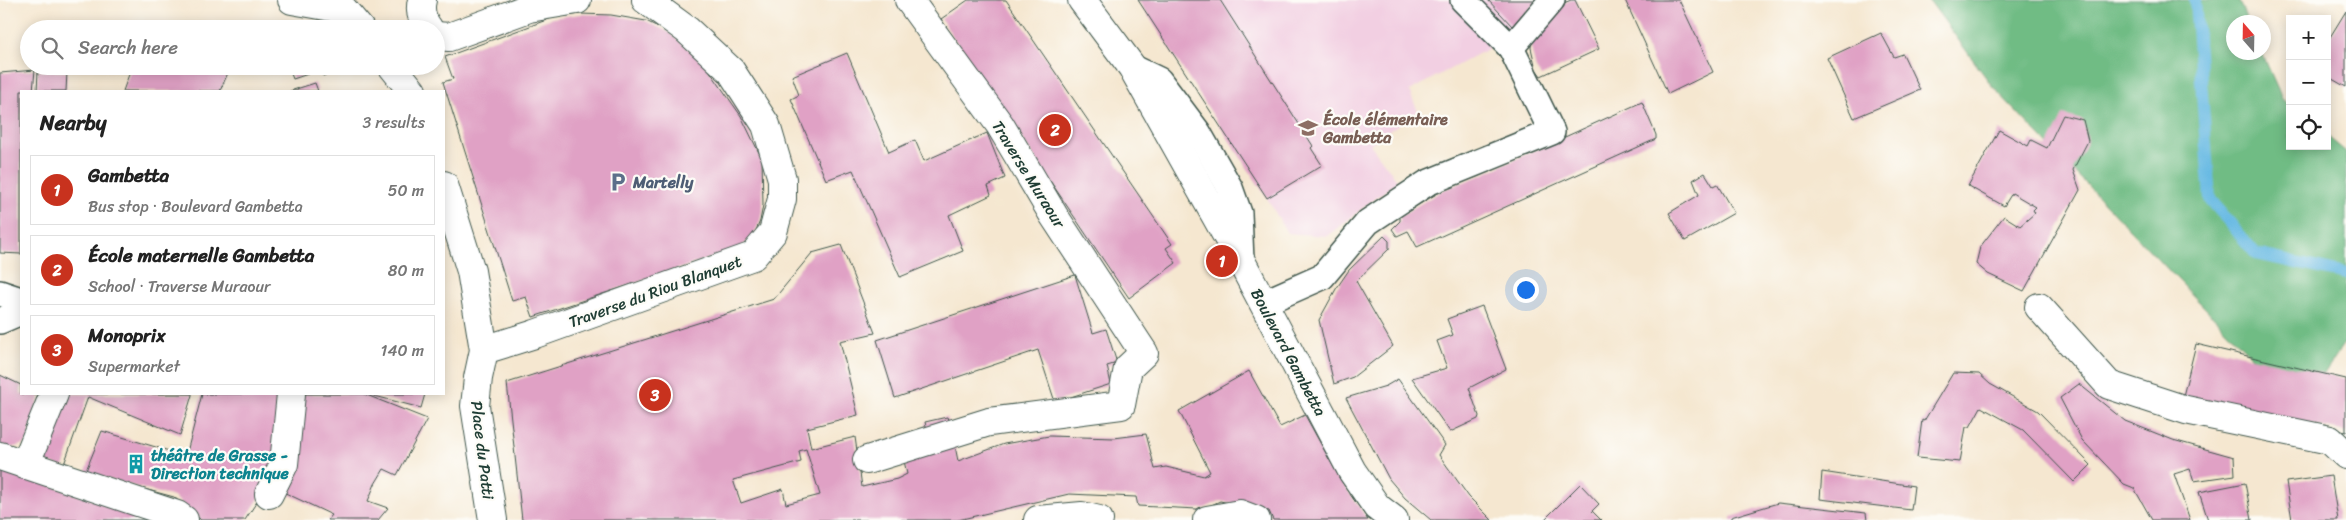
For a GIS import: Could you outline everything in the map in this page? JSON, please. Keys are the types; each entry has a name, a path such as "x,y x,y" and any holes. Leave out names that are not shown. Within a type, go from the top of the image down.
{"street":[{"path":"292,0 343,9 352,20"},
{"path":"422,0 420,7 423,20"},
{"path":"445,37 449,37 529,8 576,0"},
{"name":"Traverse du Riou Blanquet","path":"484,350 535,334 753,256 773,232 782,199 782,179 766,125 731,71 687,30 646,0"},
{"name":"Traverse Muraour","path":"867,460 989,422 1121,405 1128,368 1144,353 1054,216 1000,125 909,0"},
{"name":"Boulevard Gambetta","path":"1082,0 1132,67 1241,261 1352,471 1377,507 1394,520"},
{"path":"399,75 411,90"},
{"path":"445,188 471,271 484,350"},
{"path":"2039,307 2109,385 2186,410 2330,440 2346,455"},
{"name":"Place du Patti","path":"484,350 475,406 493,520"},
{"path":"26,465 54,395"},
{"path":"269,494 284,464 291,395"},
{"path":"0,456 177,515 184,520"},
{"path":"1208,520 1248,517"},
{"path":"1038,520 1087,519"}],"lane":[{"path":"1263,303 1322,276 1368,222 1427,182 1552,132 1511,48 1463,0"},
{"path":"1511,48 1552,0"},
{"path":"0,293 20,300"},
{"path":"0,321 20,312"},
{"path":"0,325 20,326"}],"shaded area":[{"name":"École élémentaire Gambetta","path":"1138,0 1539,0 1497,44 1409,91 1418,111 1370,144 1398,181 1327,236 1287,233 1267,198"}],"green space":[{"path":"1929,0 2238,0 2245,15 2226,15 2226,60 2265,60 2283,100 2286,103 2286,150 2331,150 2331,139 2346,152 2346,341 2301,408 1993,87"}],"building":[{"path":"968,0 1006,0 1172,244 1166,248 1176,263 1129,298 941,19"},
{"path":"1138,0 1220,0 1313,146 1311,148 1322,165 1267,198"},
{"path":"1488,0 1539,0 1512,26"},
{"path":"1575,0 1599,49 1541,76 1536,69 1531,48 1532,32 1554,7"},
{"path":"1625,0 1679,0 1713,72 1668,94"},
{"path":"2346,11 2346,87 2331,78 2331,35"},
{"name":"Martelly","path":"580,14 611,15 646,21 670,33 702,60 741,116 762,159 763,205 760,221 753,237 738,249 533,317 526,297 512,301 443,82 453,79 445,57 552,18"},
{"path":"1881,33 1894,57 1903,54 1920,90 1854,118 1827,58"},
{"path":"847,53 889,152 915,140 924,161 987,133 1005,178 988,186 991,195 949,215 963,251 900,277 853,170 826,180 791,99 799,95 792,76"},
{"path":"20,71 20,75 35,75 33,90 20,90 20,254 0,253 0,73"},
{"path":"38,75 67,75 66,90 37,90"},
{"path":"129,75 227,75 220,90 123,90"},
{"path":"291,75 305,75 293,79"},
{"path":"315,83 318,90 293,90"},
{"path":"1642,102 1656,139 1417,247 1408,231 1397,236 1392,229 1400,221 1400,216 1443,190 1479,176"},
{"path":"2063,115 2083,120 2088,141 2073,170 2080,190 2024,291 1988,274 1976,264 1980,247 2004,216 2020,226 2035,213 2033,210 2036,207 2012,193 2004,206 1968,186 1999,130 2028,146 2031,140 2047,148"},
{"path":"1705,173 1713,186 1717,184 1734,213 1685,241 1669,213 1699,195 1693,180"},
{"path":"1384,236 1389,241 1389,249 1356,281 1393,346 1353,377 1334,384 1319,320 1349,270"},
{"path":"841,245 875,333 840,341 858,415 807,428 811,448 855,437 862,487 897,479 907,474 904,461 955,446 958,461 1004,444 1049,436 1114,438 1146,434 1155,469 1166,467 1204,476 1210,472 1179,411 1249,371 1280,427 1305,415 1341,481 1368,520 1273,520 1269,511 1220,501 1205,508 1197,509 1138,506 1136,497 1069,494 958,520 522,520 507,383 774,299 812,253","holes":["806,449 820,495 786,504 783,489 741,503 733,480 801,462 799,451"]},
{"path":"1075,275 1093,333 1106,329 1117,363 1107,366 1111,384 1055,402 1038,350 895,398 877,340"},
{"path":"1482,306 1506,369 1469,388 1479,416 1478,419 1450,432 1412,378 1447,368 1437,341 1453,335 1447,319"},
{"path":"2196,344 2346,379 2346,432 2183,396"},
{"path":"1953,373 1979,374 1990,384 2038,411 2091,465 2074,482 2023,430 1981,407 1970,427 1966,427 1960,462 1917,458 1922,420 1924,421"},
{"path":"0,375 20,385 20,395 40,395 27,443 8,449 0,446"},
{"path":"1398,379 1445,445 1439,455 1469,497 1492,520 1431,520 1405,498 1389,479 1346,398 1386,386"},
{"path":"2079,384 2125,421 2173,440 2234,457 2235,475 2194,481 2190,469 2174,474 2190,520 2152,520 2134,488 2124,484 2082,440 2060,398"},
{"path":"62,395 192,395 180,435 88,397 63,467 36,459"},
{"path":"202,395 282,395 279,461 260,497 245,520 201,520 174,497 85,473 102,431 186,456"},
{"path":"301,395 367,395 427,419 397,475 384,469 375,484 368,501 388,508 378,520 328,520 332,515 279,490"},
{"path":"371,395 425,395 421,408"},
{"path":"947,417 950,426 928,434 925,422"},
{"path":"0,467 149,520 0,520"},
{"path":"1822,472 1914,486 1911,510 1820,499"},
{"path":"2331,476 2338,520 2292,520 2286,482"},
{"path":"2245,483 2252,520 2208,520 2199,492"},
{"path":"1580,484 1599,504 1592,511 1601,520 1546,520 1545,519"},
{"path":"1778,503 1866,513 1867,520 1731,520 1731,517"}],"waterway":[{"path":"2195,0 2210,199 2256,254 2346,274"}],"place":[{"name":"École élémentaire Gambetta","path":"1308,128"},
{"name":"École maternelle Gambetta","path":"1055,130"},
{"name":"Martelly","path":"618,182"},
{"name":"Gambetta","path":"1222,261"},
{"name":"Monoprix","path":"655,395"},
{"name":"théâtre de Grasse - Direction technique","path":"136,464"}]}
